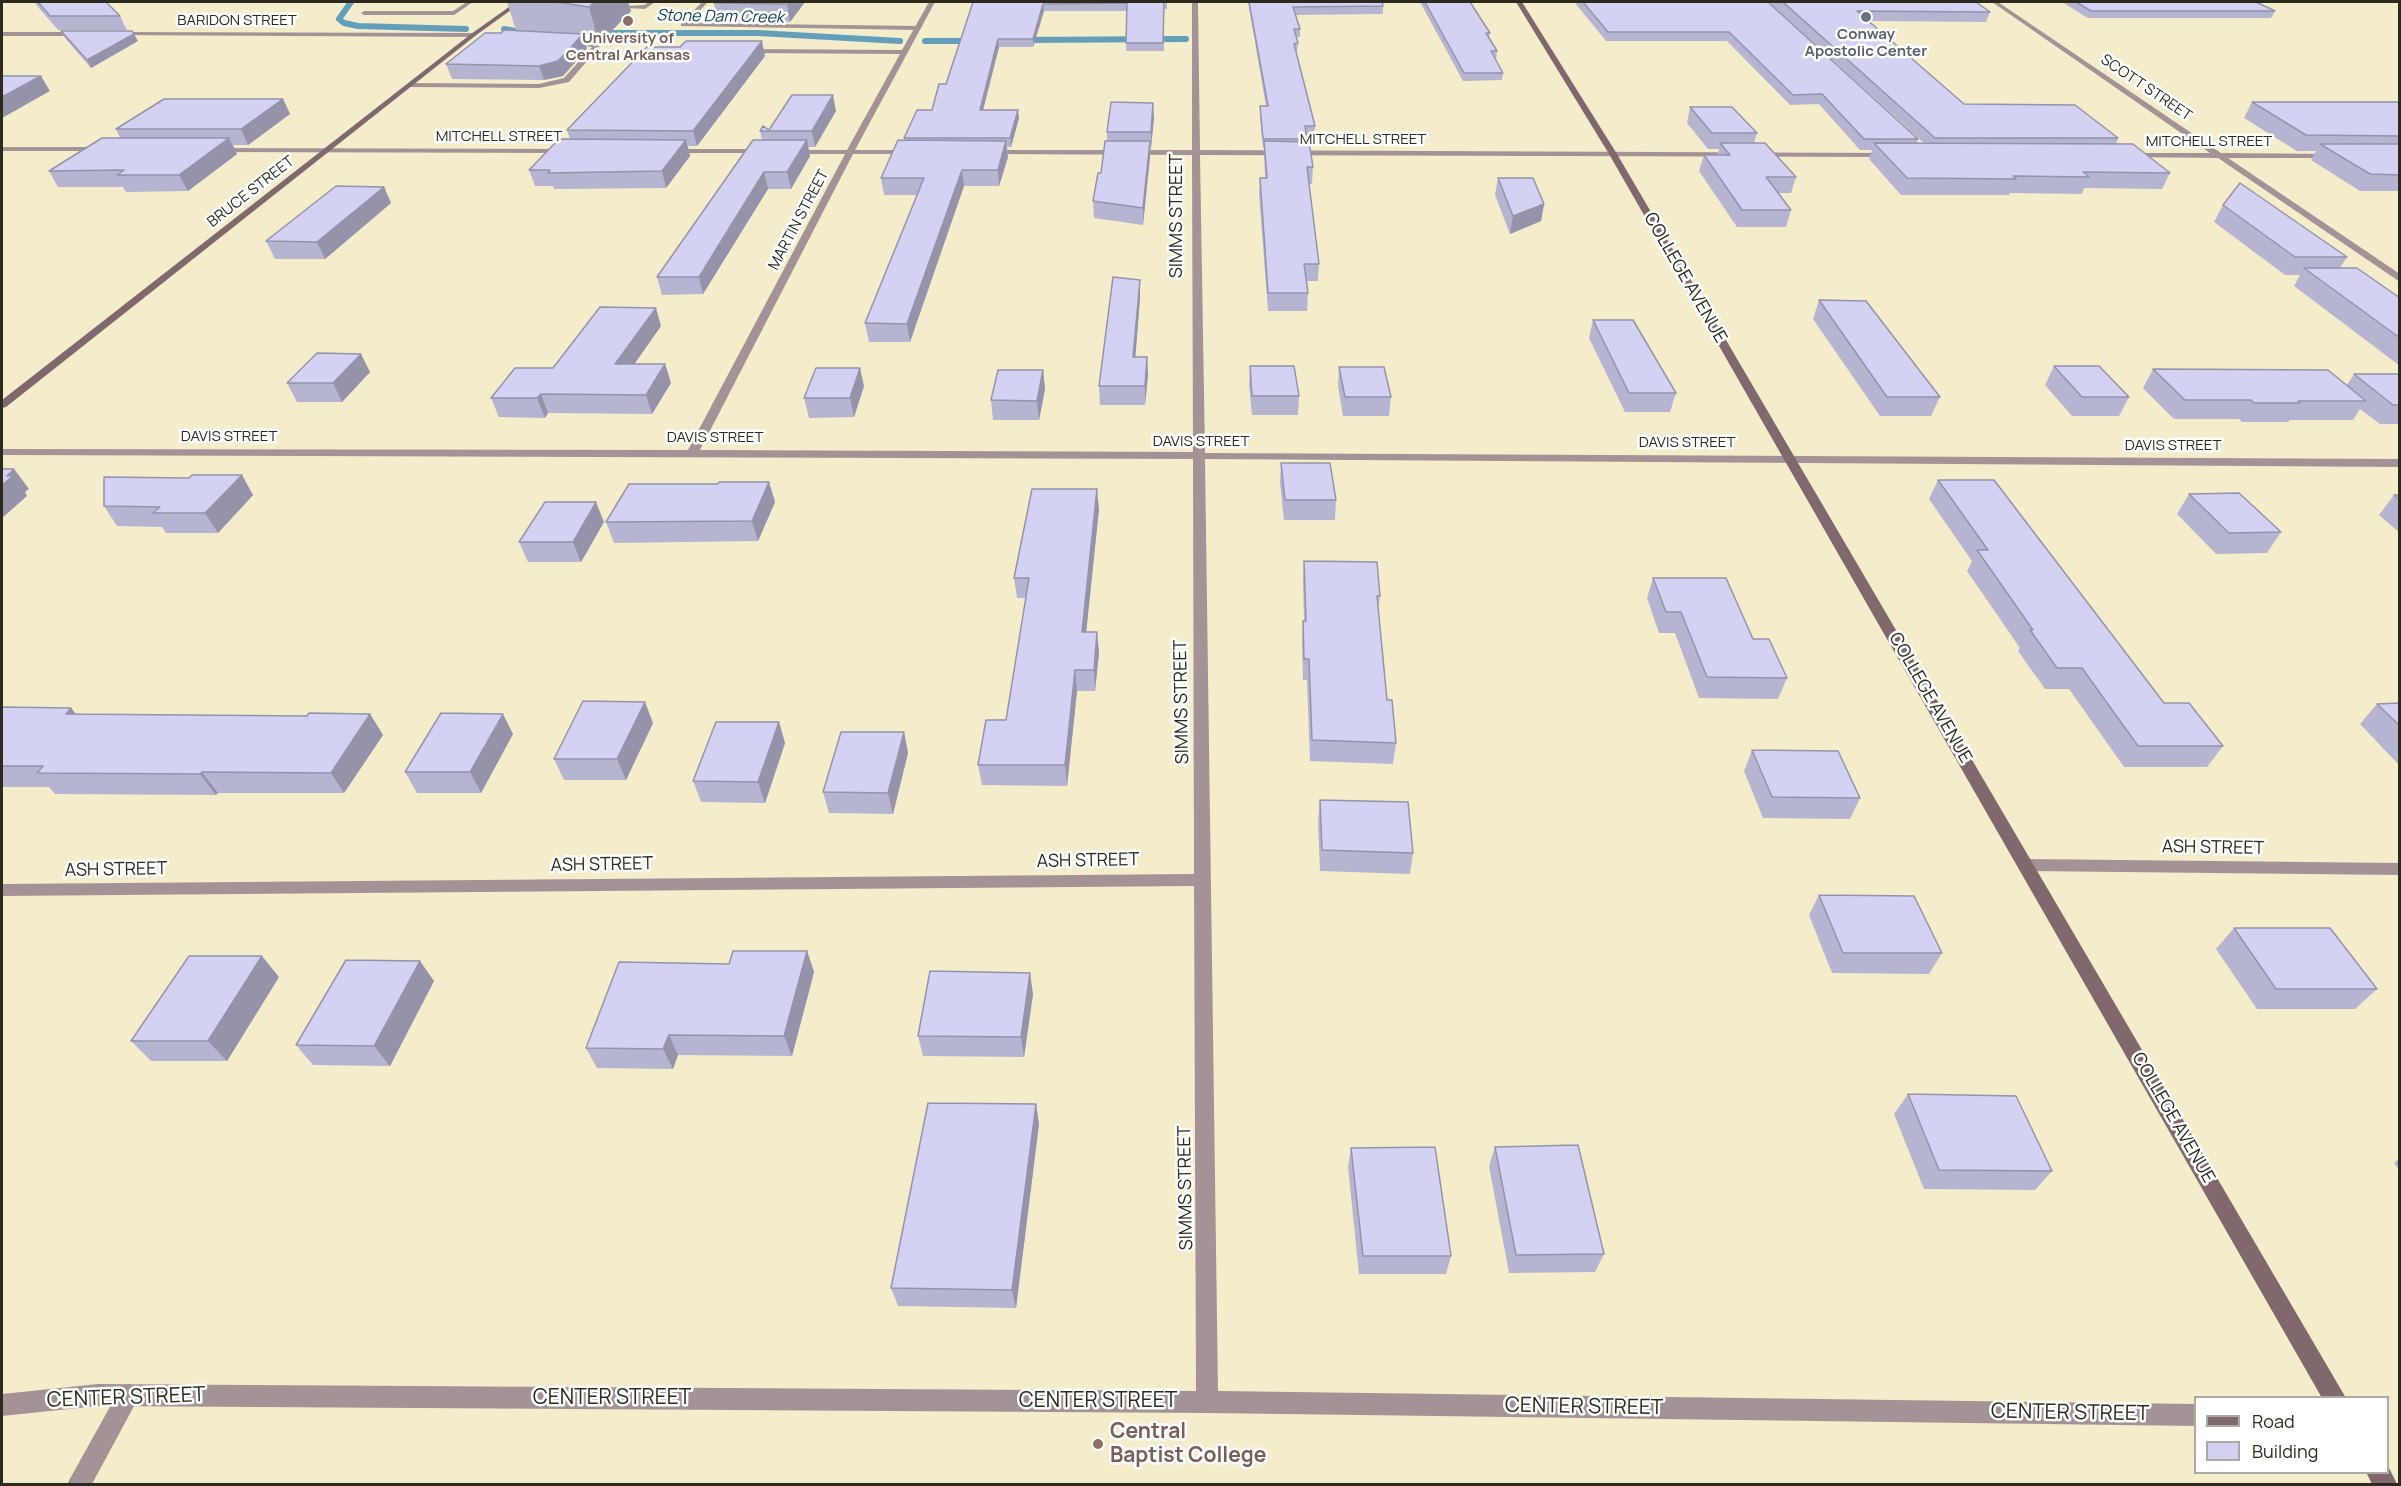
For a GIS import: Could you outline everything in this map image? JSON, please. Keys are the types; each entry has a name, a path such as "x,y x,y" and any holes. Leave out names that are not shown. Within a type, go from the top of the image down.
{"street":[{"path":"373,7 364,13 454,13 470,2"},
{"path":"600,7 645,7 652,2"},
{"path":"705,2 683,25 918,28"},
{"name":"MARTIN STREET","path":"692,453 850,152 932,2"},
{"name":"SIMMS STREET","path":"1195,2 1208,1402"},
{"name":"COLLEGE AVENUE","path":"1519,2 1613,154 2334,1396"},
{"name":"SCOTT STREET","path":"1995,2 2400,279"},
{"name":"BRUCE STREET","path":"2,405 410,85 510,8 520,5"},
{"path":"2,34 96,34"},
{"name":"BARIDON STREET","path":"108,34 473,38"},
{"path":"410,85 539,86 566,80 597,46 554,41"},
{"path":"740,51 905,51"},
{"path":"2,149 117,149"},
{"name":"MITCHELL STREET","path":"210,150 576,151"},
{"path":"659,151 921,152"},
{"name":"MITCHELL STREET","path":"981,152 1893,155"},
{"name":"MITCHELL STREET","path":"2116,155 2340,156"},
{"name":"DAVIS STREET","path":"2,452 692,453 2400,463"},
{"name":"ASH STREET","path":"2027,865 2400,869"},
{"name":"ASH STREET","path":"2,890 1203,880"},
{"name":"CENTER STREET","path":"2,1405 98,1395 129,1395 1208,1402 2194,1415"},
{"path":"79,1485 129,1395"}],"building":[{"path":"38,2 106,2 120,16 50,16"},
{"path":"556,2 594,2 589,7"},
{"path":"789,2 787,4 714,3"},
{"path":"973,2 1164,2 1163,43 1126,43 1127,3 1043,4 1033,39 998,39 980,110 1018,110 1010,138 904,138 917,110 932,110 939,84 946,84"},
{"path":"1249,2 1382,2 1383,6 1293,7 1300,29 1294,29 1298,43 1294,44 1315,126 1305,126 1307,139 1263,139 1260,106 1268,106"},
{"path":"1425,2 1470,2 1490,33 1486,33 1497,51 1491,51 1503,73 1464,73"},
{"path":"1583,2 1768,2 1918,139 1864,139 1822,94 1793,95 1729,32 1608,32"},
{"path":"1783,2 1976,2 1990,12 1857,11 1964,104 2075,105 2118,138 1935,138"},
{"path":"2076,2 2256,2 2275,11 2091,11"},
{"path":"504,30 583,34 558,61 539,66 446,64 485,33 501,33"},
{"path":"61,31 132,31 134,34 87,60"},
{"path":"686,41 762,41 693,131 567,130 647,47 680,47"},
{"path":"2,76 41,76 2,97"},
{"path":"792,95 833,95 812,131 760,131 763,126 769,130"},
{"path":"164,99 283,99 241,129 116,129"},
{"path":"1111,102 1153,103 1151,132 1107,132"},
{"path":"2252,102 2398,102 2400,103 2400,136 2306,135"},
{"path":"1690,107 1732,107 1757,133 1712,133"},
{"path":"102,138 229,138 179,175 117,175 124,170 49,171"},
{"path":"559,139 686,140 662,171 548,173 550,170 529,170"},
{"path":"753,140 807,140 787,172 764,172 699,277 657,277"},
{"path":"898,140 1006,141 998,170 962,170 907,324 865,323 924,178 881,178"},
{"path":"1105,141 1150,141 1143,208 1093,201 1098,173 1101,173"},
{"path":"1264,141 1309,142 1313,167 1307,167 1319,264 1304,264 1308,293 1268,293 1260,178 1267,178"},
{"path":"1720,143 1765,143 1796,177 1766,177 1791,210 1742,210 1704,155 1730,155"},
{"path":"1874,143 2133,144 2170,173 2083,172 2089,177 2013,176 2016,179 1907,178"},
{"path":"2320,144 2400,144 2400,175 2370,174"},
{"path":"1498,178 1533,178 1544,204 1513,216"},
{"path":"2240,183 2347,257 2295,257 2223,205"},
{"path":"336,186 384,187 317,242 266,241"},
{"path":"2304,268 2357,268 2400,298 2400,338"},
{"path":"1113,277 1140,280 1133,357 1147,357 1145,386 1099,386"},
{"path":"1819,300 1866,301 1940,397 1887,397"},
{"path":"600,307 656,308 615,364 665,364 646,395 541,394 537,398 491,398 515,368 553,368"},
{"path":"1593,320 1633,320 1676,393 1629,393"},
{"path":"317,353 361,354 333,383 287,383"},
{"path":"1250,366 1294,366 1299,396 1252,396"},
{"path":"2054,366 2099,366 2129,397 2082,397"},
{"path":"1339,367 1384,367 1391,397 1345,397"},
{"path":"816,368 860,368 850,398 804,398"},
{"path":"2153,369 2328,370 2366,401 2254,403 2251,400 2185,400"},
{"path":"998,370 1043,370 1037,401 991,400"},
{"path":"2354,374 2400,374 2400,405 2393,405"},
{"path":"1281,463 1330,463 1336,500 1285,500"},
{"path":"2,469 14,469 7,476 13,476 2,485"},
{"path":"192,475 242,475 205,513 153,513 160,507 104,506 104,477 189,478"},
{"path":"1938,480 1994,480 2164,703 2189,703 2223,746 2138,746 2082,668 2057,668 1977,550 1988,550"},
{"path":"719,482 769,482 752,521 606,522 629,484 718,484"},
{"path":"1032,489 1097,489 1082,632 1097,632 1094,670 1075,670 1065,765 978,765 986,720 1006,720 1029,578 1014,578"},
{"path":"2239,493 2281,532 2229,533 2189,494"},
{"path":"545,502 596,502 573,542 519,542"},
{"path":"1304,561 1377,562 1380,596 1377,596 1387,700 1392,700 1396,743 1312,740 1309,659 1304,659 1303,621 1306,621"},
{"path":"1653,578 1726,578 1753,639 1769,639 1787,678 1707,677 1681,612 1666,612"},
{"path":"583,701 645,702 617,759 554,759"},
{"path":"2400,703 2400,726 2377,704"},
{"path":"2,707 71,708 66,714 307,716 309,713 370,714 331,773 37,773 43,766 2,766"},
{"path":"441,713 503,714 470,772 405,772"},
{"path":"716,722 779,722 758,782 693,781"},
{"path":"841,732 904,732 888,793 823,792"},
{"path":"1752,750 1838,751 1860,798 1772,797"},
{"path":"1320,800 1408,802 1413,853 1322,850"},
{"path":"1819,895 1914,896 1942,953 1843,953"},
{"path":"2234,928 2330,928 2377,989 2276,989"},
{"path":"733,951 807,951 784,1036 669,1035 663,1049 586,1048 619,962 729,964"},
{"path":"189,956 262,956 208,1041 131,1041"},
{"path":"346,960 420,961 374,1046 296,1045"},
{"path":"930,971 1030,973 1021,1037 918,1036"},
{"path":"1908,1094 2016,1096 2052,1171 1939,1170"},
{"path":"928,1103 1036,1104 1012,1290 891,1288"},
{"path":"1578,1145 1604,1254 1516,1255 1495,1147"},
{"path":"1435,1147 1451,1256 1363,1256 1351,1148"}],"waterway":[{"name":"Stone Dam Creek","path":"351,2 339,19 344,23 358,26 466,29"},
{"name":"Stone Dam Creek","path":"504,29 527,33"},
{"name":"Stone Dam Creek","path":"596,33 758,33 900,41"},
{"name":"Stone Dam Creek","path":"1019,40 1186,39"},
{"name":"Stone Dam Creek","path":"925,41 975,41"}],"place":[{"name":"Conway Apostolic Center","path":"1866,17"},
{"name":"University of Central Arkansas","path":"628,21"},
{"name":"Central Baptist College","path":"1098,1444"}]}
